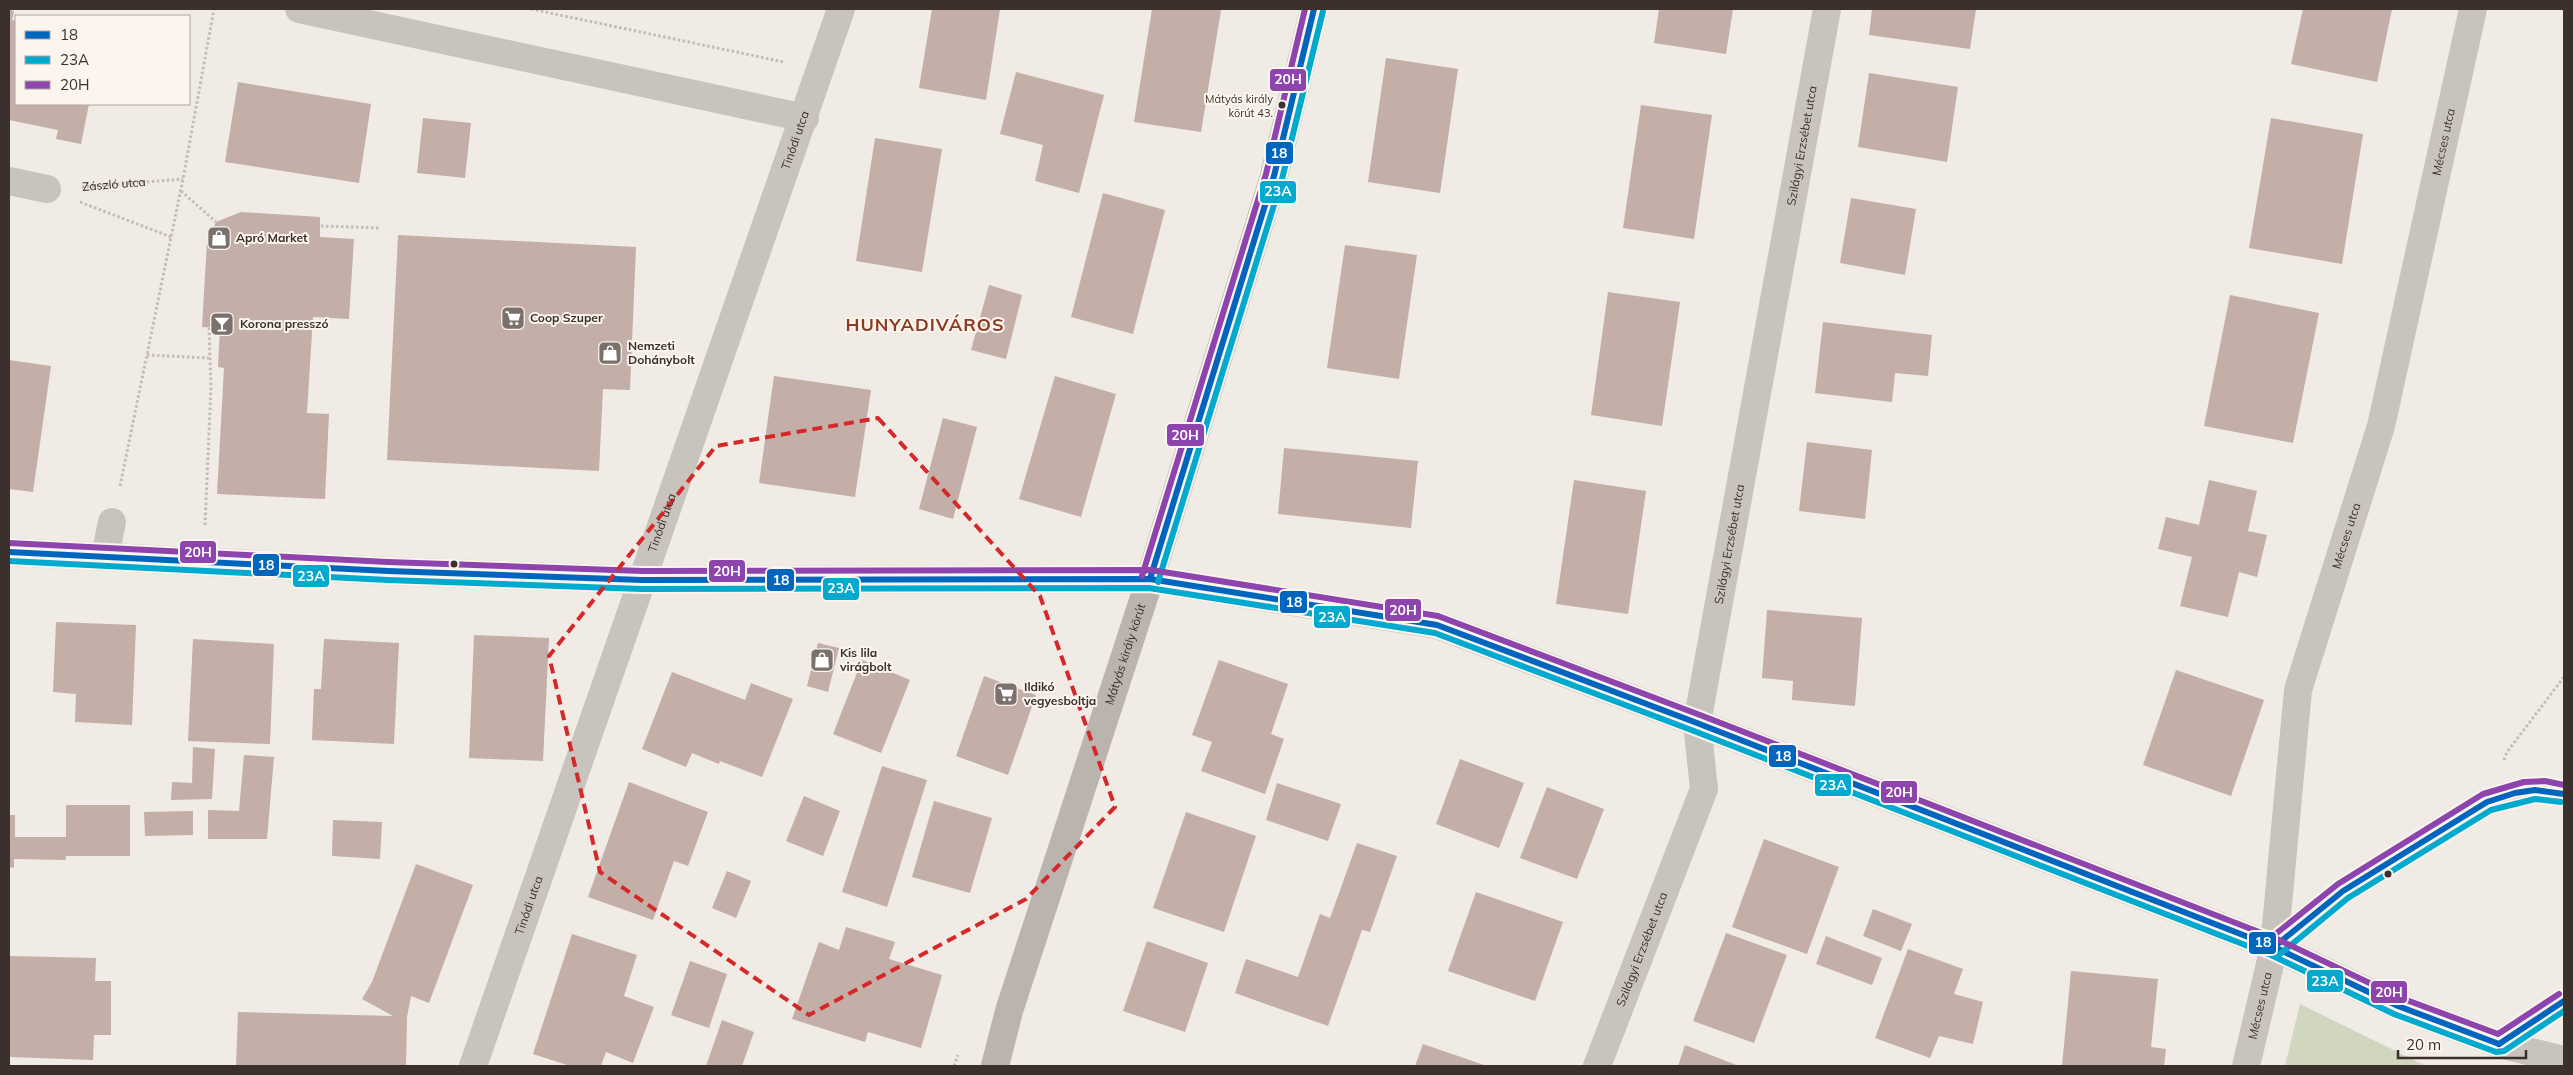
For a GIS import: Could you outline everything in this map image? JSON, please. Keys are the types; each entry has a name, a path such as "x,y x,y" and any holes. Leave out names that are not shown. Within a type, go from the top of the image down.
{"street":[{"path":"299,9 805,118"},
{"name":"Tinódi utca","path":"473,1066 805,118 841,9"},
{"name":"Mátyás király körút","path":"995,1066 1009,1011 1150,579 1274,176 1314,9"},
{"name":"Szilágyi Erzsébet utca","path":"1597,1066 1704,789 1697,723 1827,9"},
{"name":"Mécses utca","path":"2246,1066 2274,948 2298,690 2381,426 2473,9"},
{"path":"9,181 47,189"},
{"path":"105,557 112,522"},
{"path":"9,552 388,571 642,580 1150,579 1437,625 1697,723 2274,948 2398,1006 2499,1044 2564,1060"}],"lane":[{"path":"2274,948 2343,891 2487,802 2510,793 2535,789 2564,794"},
{"path":"2499,1044 2564,1001"}],"path":[{"path":"112,522 181,191 214,9"},
{"path":"531,9 784,63"},
{"name":"Zászló utca","path":"47,189 183,179"},
{"name":"Zászló utca","path":"47,189 171,237"},
{"path":"181,191 216,222"},
{"path":"320,226 381,228"},
{"path":"205,525 211,387 209,327"},
{"path":"147,355 209,358"},
{"path":"2487,802 2508,752 2564,677"}],"highlighted area":[{"path":"878,418 1040,596 1115,807 1026,899 809,1015 600,872 549,656 716,446"}],"green space":[{"path":"2300,1004 2426,1066 2285,1066"}],"building":[{"path":"932,9 1000,9 986,100 919,88"},
{"path":"1152,9 1221,10 1201,132 1134,122"},
{"path":"1659,9 1733,9 1726,54 1654,43"},
{"path":"1872,9 1976,9 1970,49 1869,35"},
{"path":"2303,9 2392,9 2377,82 2291,64"},
{"path":"9,10 14,11 12,20 15,21 15,105 89,105 81,144 56,139 58,130 9,120"},
{"path":"1386,58 1458,69 1440,193 1368,182"},
{"path":"1016,72 1104,95 1079,193 1035,181 1043,145 1000,134"},
{"path":"1869,73 1958,87 1947,162 1858,147"},
{"path":"238,82 371,104 359,183 225,162"},
{"path":"1641,105 1712,115 1694,239 1623,228"},
{"path":"423,118 471,123 465,178 417,173"},
{"path":"2271,118 2363,134 2342,264 2249,248"},
{"path":"875,138 942,149 922,272 856,261"},
{"path":"1103,193 1165,210 1133,334 1071,317"},
{"path":"1851,198 1916,209 1905,275 1840,263"},
{"path":"241,212 320,217 320,237 354,239 349,319 313,317 307,413 329,414 325,499 217,494 224,368 218,367 220,328 202,327 207,241 216,222"},
{"name":"Coop Szuper","path":"398,235 636,247 630,390 603,389 599,471 387,460"},
{"path":"1345,245 1417,255 1399,379 1327,368"},
{"path":"989,285 1022,295 1006,359 971,350"},
{"path":"1608,292 1680,302 1662,426 1591,415"},
{"path":"2230,295 2319,313 2293,443 2204,426"},
{"path":"1823,322 1932,335 1928,376 1895,373 1892,402 1815,393"},
{"path":"9,360 51,366 33,492 9,489"},
{"path":"774,376 871,390 855,497 759,483"},
{"path":"1055,376 1116,394 1081,517 1019,499"},
{"path":"943,418 977,427 953,519 919,509"},
{"path":"1807,442 1872,450 1865,519 1799,511"},
{"path":"1284,448 1418,461 1411,528 1278,514"},
{"path":"1574,480 1646,491 1628,614 1556,604"},
{"path":"2209,480 2257,491 2248,531 2267,535 2257,577 2239,572 2228,617 2180,606 2192,557 2158,549 2166,517 2199,525"},
{"path":"1767,610 1862,618 1855,706 1792,700 1793,681 1762,678"},
{"path":"56,622 136,625 132,725 75,722 76,694 53,692"},
{"path":"474,635 549,638 543,761 469,758"},
{"path":"193,639 274,644 270,744 188,741"},
{"path":"324,639 399,643 394,744 312,740 314,689 321,689"},
{"path":"818,643 839,648 828,692 807,686"},
{"path":"862,660 910,680 881,753 833,734"},
{"path":"1219,660 1288,684 1271,734 1284,739 1265,794 1201,771 1212,742 1192,735"},
{"path":"2176,670 2264,700 2231,796 2143,765"},
{"path":"672,672 745,700 751,683 793,699 762,777 720,761 719,764 692,753 686,767 642,749"},
{"path":"984,676 1036,695 1008,775 956,756"},
{"path":"193,747 215,749 212,799 171,800 172,782 192,783"},
{"path":"244,755 274,757 267,839 208,839 208,810 239,811"},
{"path":"1460,759 1524,783 1499,848 1436,824"},
{"path":"882,766 927,780 887,907 842,892"},
{"path":"629,782 708,812 688,866 674,861 653,920 588,897"},
{"path":"1277,783 1341,804 1328,841 1266,820"},
{"path":"1547,787 1604,809 1577,879 1520,858"},
{"path":"804,796 840,811 823,856 786,841"},
{"path":"934,801 992,818 970,893 912,877"},
{"path":"66,805 130,805 130,856 66,856 66,860 14,859 14,868 9,867 9,815 15,815 15,837 66,837"},
{"path":"193,811 193,835 145,836 144,812"},
{"path":"1186,812 1256,836 1224,932 1153,908"},
{"path":"333,820 382,822 380,859 332,856"},
{"path":"1764,839 1839,867 1807,954 1732,927"},
{"path":"1357,843 1397,856 1370,932 1362,930 1328,1026 1235,993 1246,959 1298,977 1320,914 1330,918"},
{"path":"416,864 473,885 429,1003 411,996 407,1017 406,1066 236,1066 238,1012 393,1016 362,999 372,982"},
{"path":"727,871 751,881 736,918 712,908"},
{"path":"1476,892 1563,922 1535,1001 1448,971"},
{"path":"1873,909 1912,924 1901,951 1863,936"},
{"path":"846,927 895,942 889,959 942,975 921,1048 868,1032 865,1042 792,1019 819,942 839,950"},
{"path":"1726,933 1787,955 1754,1043 1693,1021"},
{"path":"572,934 637,955 624,996 654,1007 633,1063 606,1052 601,1066 570,1066 533,1054"},
{"path":"1826,936 1882,958 1872,985 1816,964"},
{"path":"1147,941 1208,963 1185,1032 1123,1011"},
{"path":"1908,949 1963,969 1954,994 1983,1002 1973,1044 1939,1036 1930,1058 1875,1038"},
{"path":"9,956 96,958 95,981 111,981 111,1035 94,1035 93,1060 9,1057"},
{"path":"690,961 727,974 709,1028 671,1015"},
{"path":"2071,971 2158,979 2151,1047 2166,1049 2164,1066 2062,1066"},
{"path":"722,1020 754,1032 742,1066 706,1066"},
{"path":"1423,1044 1487,1066 1415,1066"},
{"path":"1685,1045 1739,1066 1678,1066"}],"transit line":[{"name":"20H","path":"1142,576 1266,174 1305,9"},
{"name":"18","path":"1150,579 1274,176 1314,9"},
{"name":"23A","path":"1158,582 1282,179 1323,11"},
{"name":"20H","path":"9,543 388,562 642,571 1151,570 1438,616 1700,715 2277,939 2401,998 2498,1034 2559,994"},
{"name":"18","path":"9,552 388,571 642,580 1150,579 1437,625 1697,723 2274,947 2398,1006 2499,1044"},
{"name":"23A","path":"9,561 388,580 642,589 1149,588 1435,633 1694,731 2271,955 2394,1014 2496,1052 2504,1051 2564,1011"},
{"name":"20H","path":"2268,940 2338,884 2483,794 2524,782 2545,781 2564,785"},
{"name":"18","path":"2274,947 2343,891 2487,802 2515,793 2535,790 2564,794"},
{"name":"23A","path":"2280,954 2348,898 2491,810 2535,799 2561,802"},
{"name":"18","path":"2499,1044 2564,1001"}],"place":[{"name":"Mátyás király körút 43.","path":"1282,105"},
{"name":"Apró Market","path":"219,238"},
{"name":"Coop Szuper","path":"513,318"},
{"name":"Korona presszó","path":"222,324"},
{"name":"Nemzeti Dohánybolt","path":"610,353"},
{"name":"Kis lila virágbolt","path":"822,660"},
{"name":"Ildikó vegyesboltja","path":"1006,694"}],"district":[{"name":"HUNYADIVÁROS","path":"925,325"}]}
